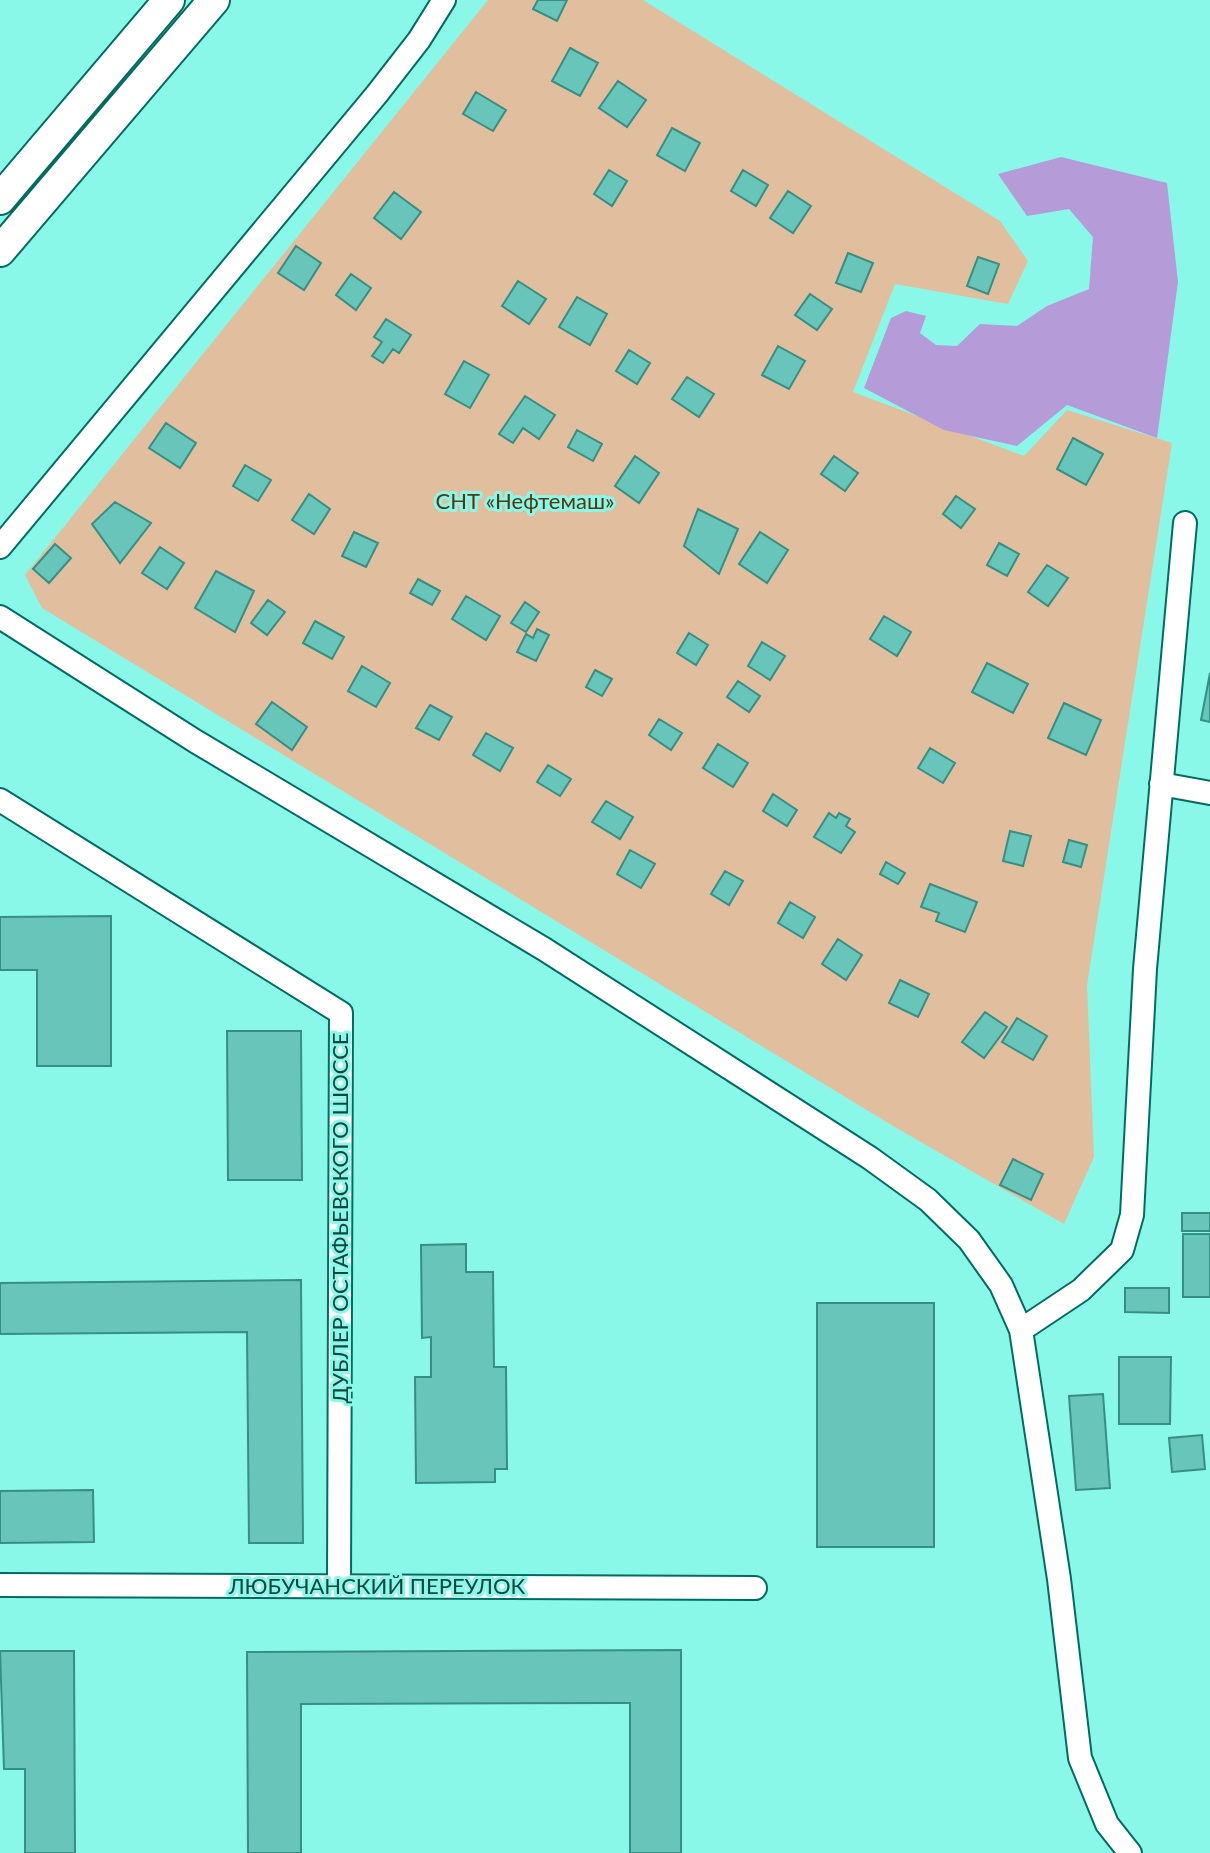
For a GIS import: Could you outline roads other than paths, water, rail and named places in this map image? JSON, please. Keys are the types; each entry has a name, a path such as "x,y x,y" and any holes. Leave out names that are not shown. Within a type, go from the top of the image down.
{"main road":[{"path":"0,199 169,0"},
{"path":"0,251 214,0"}],"street":[{"path":"0,547 98,425 377,94 419,40 444,0"},
{"path":"1021,1330 1081,1290 1122,1250 1132,1215 1145,969 1185,523"},
{"path":"0,617 195,741 544,949 902,1180 928,1200 978,1252 1001,1285 1021,1330 1059,1579 1080,1758 1107,1824 1130,1853"},
{"path":"1161,784 1210,793"},
{"name":"ДУБЛЕР ОСТАФЬЕВСКОГО ШОССЕ","path":"0,800 341,1013 339,1585"},
{"name":"ЛЮБУЧАНСКИЙ ПЕРЕУЛОК","path":"0,1585 755,1588"}],"park label":[{"name":"СНТ «Нефтемаш»","path":"525,501"}]}
